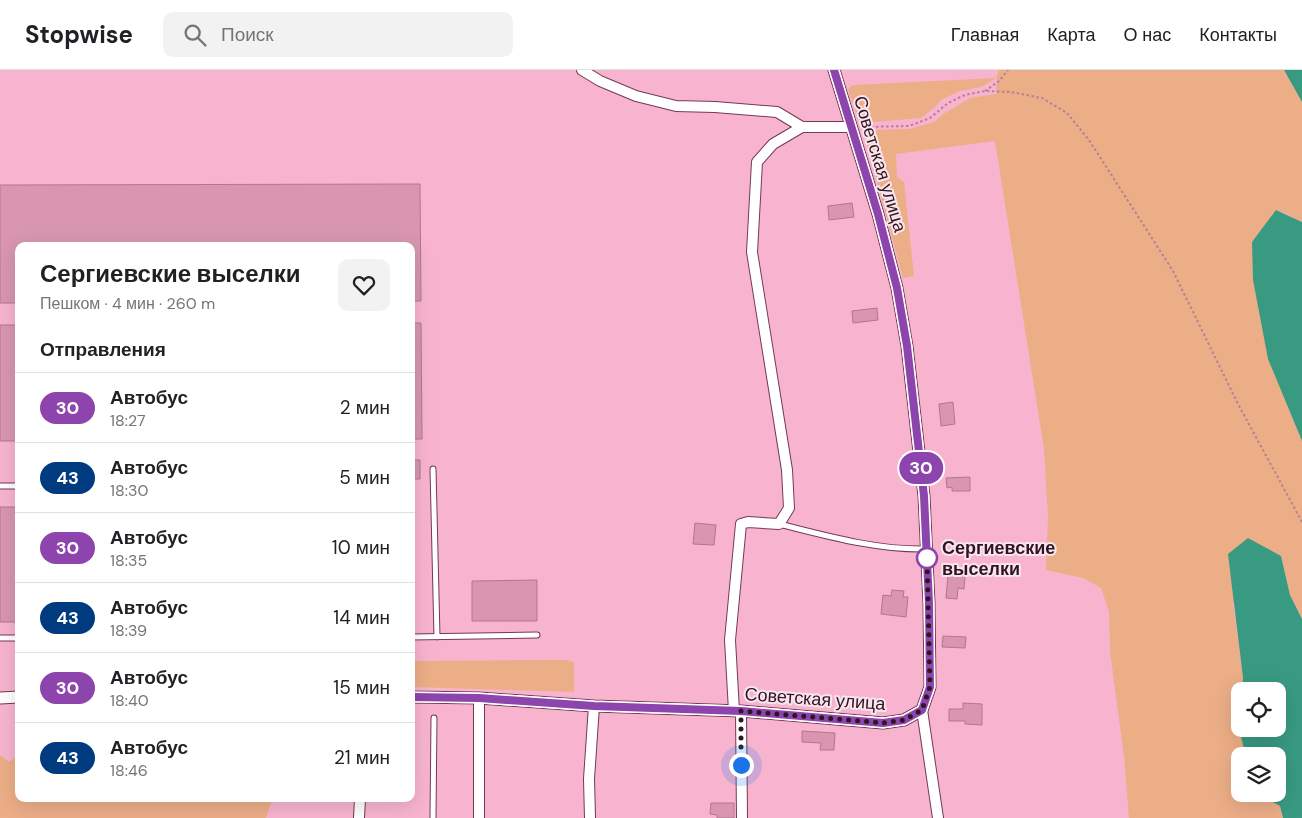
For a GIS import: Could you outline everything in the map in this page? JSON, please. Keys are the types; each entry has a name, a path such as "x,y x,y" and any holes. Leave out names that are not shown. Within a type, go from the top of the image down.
{"street":[{"path":"582,70 600,80 644,98 676,106 777,112 802,127"},
{"name":"Советская улица","path":"415,698 479,698 594,706 738,711 883,723 904,720 922,710 930,687 929,612 924,496 907,346 897,288 880,223 834,70"},
{"path":"742,818 738,711 730,640 740,524 748,522 779,524 789,508 787,470 752,252 757,162 773,144 802,127 851,127"},
{"path":"479,698 479,818"},
{"path":"590,818 589,779 594,706"},
{"path":"922,710 938,818"},
{"path":"359,818 360,802"}],"lane":[{"path":"433,469 438,637"},
{"path":"0,486 15,486"},
{"path":"779,524 864,544 907,549 926,549"},
{"path":"415,637 537,635"},
{"path":"0,638 15,638"},
{"path":"433,818 434,718"}],"path":[{"path":"985,91 999,81 1008,70"},
{"path":"851,127 909,126 930,118 948,103 965,95 985,91 1011,92 1042,98 1067,113 1090,140 1173,271 1238,404 1302,522"}],"shaded area":[{"path":"999,70 1284,70 1302,102 1302,222 1276,210 1268,359 1302,441 1302,619 1290,595 1281,556 1233,602 1243,678 1242,682 1231,682 1231,737 1241,737 1244,747 1231,747 1231,802 1272,802 1280,806 1283,818 1129,818 1124,757 1110,651 1109,612 1101,588 1083,578 1046,570 1048,517 1044,449 995,141 896,154 897,177 904,182 914,276 903,278 865,137 868,130 909,129 934,122 943,114 970,98 996,94 997,78 981,87 960,91 941,100 921,118 874,122 859,121 848,89 853,85 996,78"},
{"path":"1284,70 1302,70 1302,102"},
{"path":"1276,210 1302,222 1302,441 1268,359 1253,280 1252,242"},
{"path":"1248,538 1281,556 1290,595 1302,619 1302,818 1283,818 1280,806 1272,802 1286,802 1286,747 1244,747 1241,737 1286,737 1286,682 1242,682 1228,554"},
{"path":"566,660 574,662 574,692 415,687 415,661"},
{"path":"0,755 9,762 15,757 15,802 271,802 266,818 0,818"}],"building":[{"path":"420,184 421,301 415,301 415,242 15,242 15,303 0,303 0,185"},
{"path":"852,203 854,217 829,220 828,206"},
{"path":"877,308 878,320 853,323 852,311"},
{"path":"415,323 421,323 422,439 415,439"},
{"path":"0,325 15,325 15,441 0,441"},
{"path":"953,402 955,424 941,426 939,404"},
{"path":"415,460 420,460 420,479 415,479"},
{"path":"970,477 970,491 952,491 952,487 947,488 946,478"},
{"path":"0,507 15,507 15,622 0,622"},
{"path":"695,523 716,525 714,545 693,544"},
{"path":"948,575 965,576 964,589 958,588 957,599 946,598"},
{"path":"537,580 537,621 472,621 472,581"},
{"path":"892,590 904,591 903,597 908,597 906,617 881,614 883,595 891,596"},
{"path":"943,636 966,637 965,648 942,647"},
{"path":"963,703 982,704 982,725 965,724 965,721 949,721 949,709 963,709"},
{"path":"802,731 835,733 834,750 820,750 821,743 802,742"},
{"path":"711,803 734,803 734,818 717,818 717,815 710,814"}],"bus line":[{"name":"30","path":"415,697 479,698 594,706 741,711 883,723 904,720 922,710 930,687 929,603 924,496 907,346 897,288 878,214 834,70"}],"place":[{"name":"Сергиевские выселки","path":"927,558"}],"route":[{"path":"741,765 741,711 883,723 904,720 922,710 930,687 927,558"}]}
